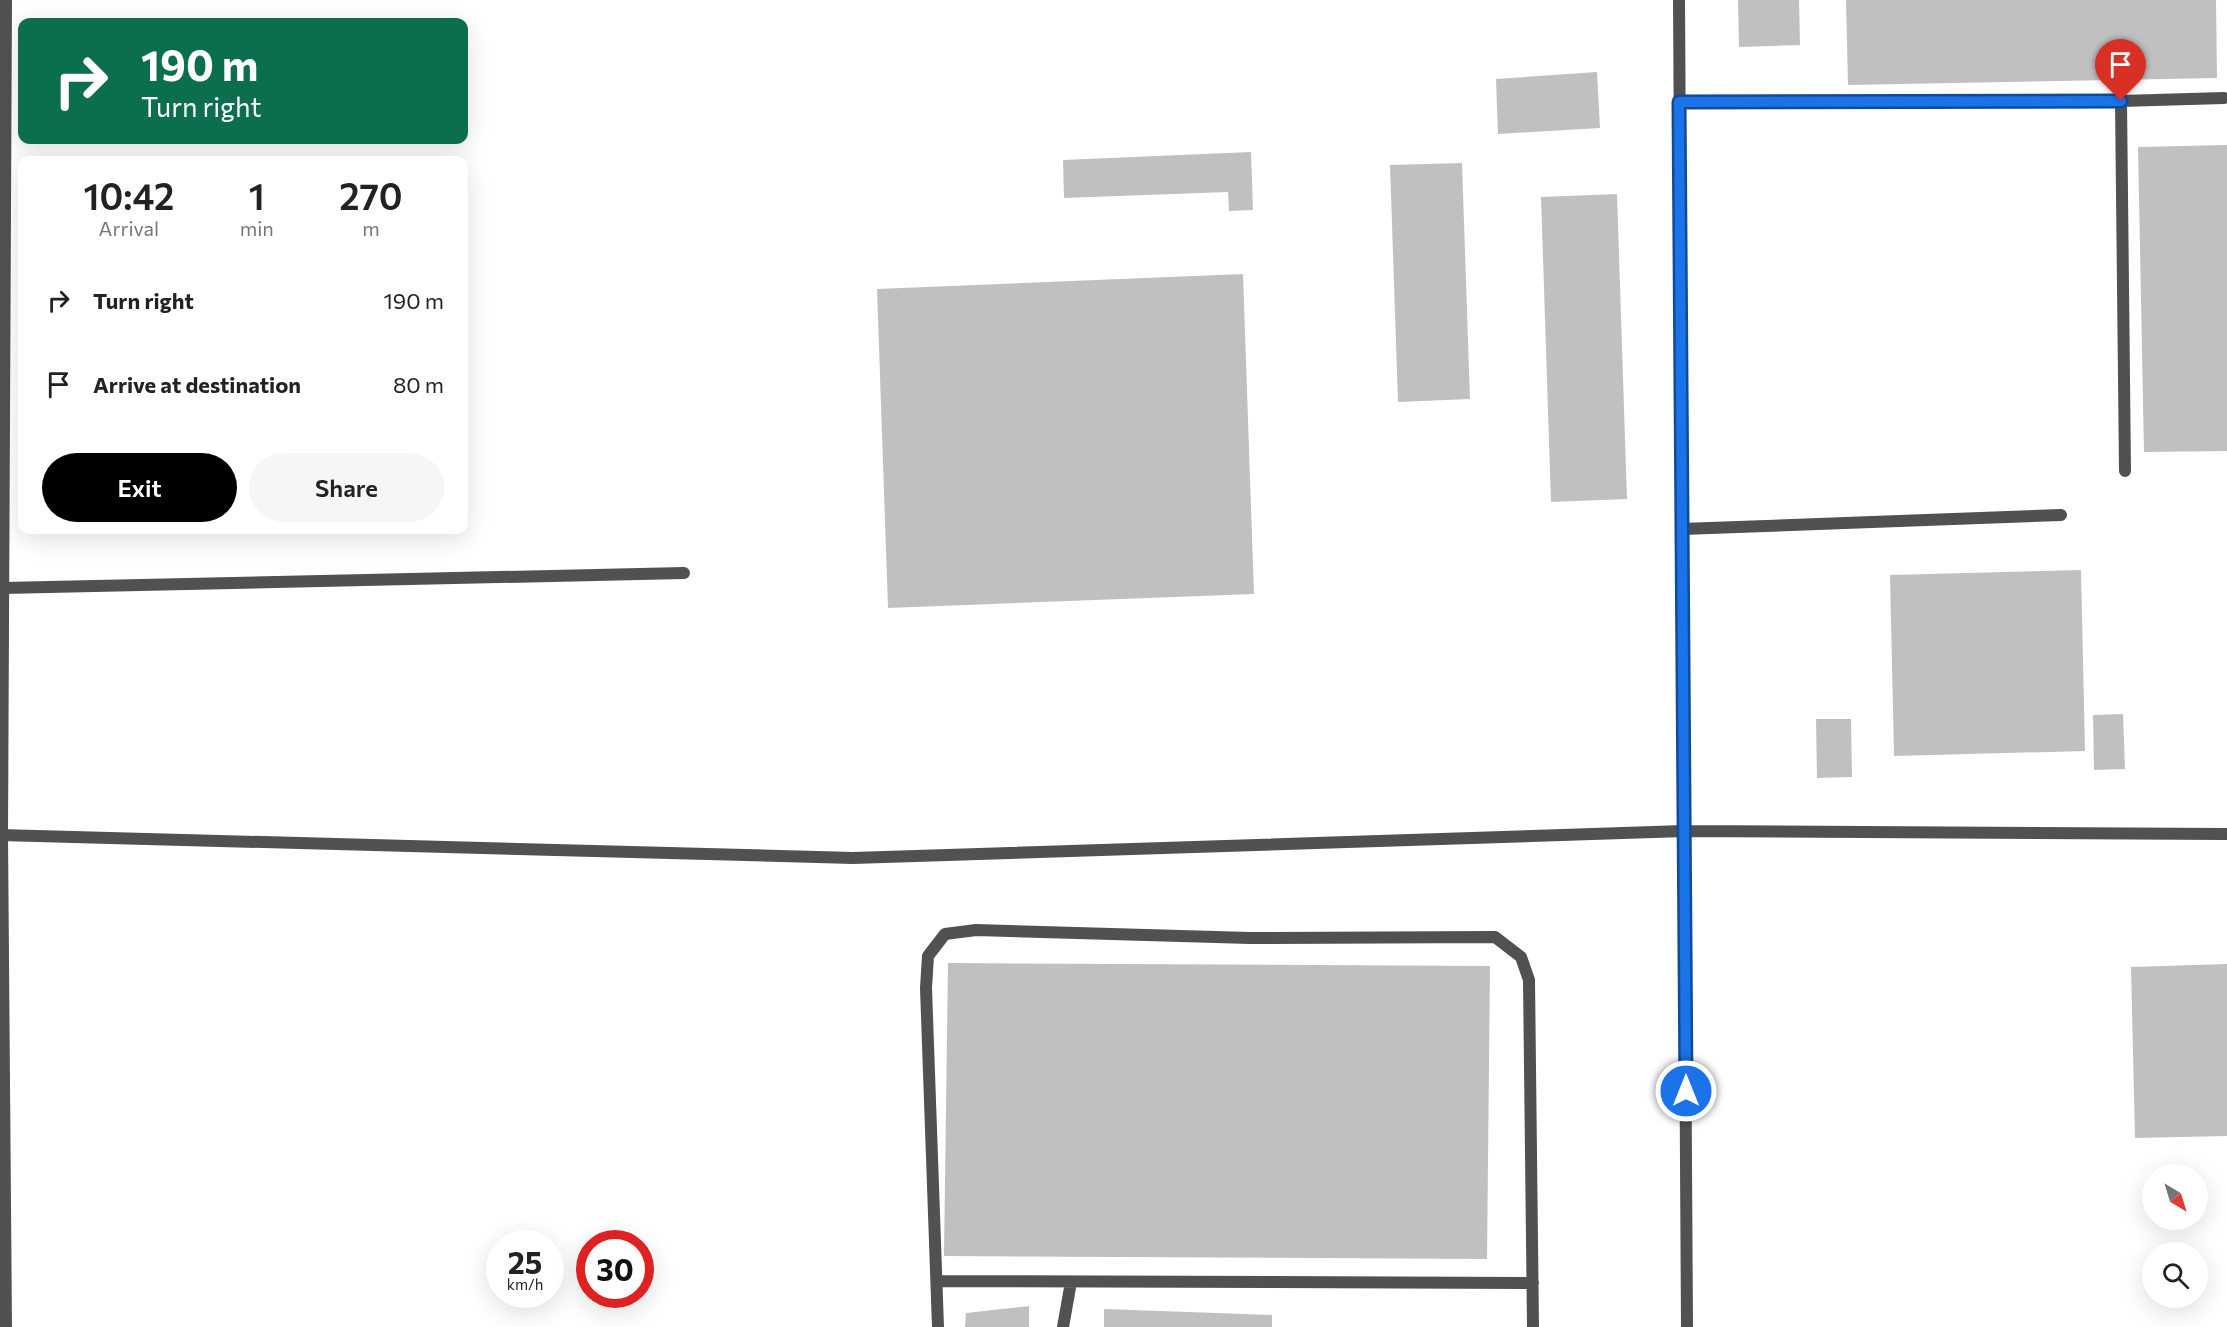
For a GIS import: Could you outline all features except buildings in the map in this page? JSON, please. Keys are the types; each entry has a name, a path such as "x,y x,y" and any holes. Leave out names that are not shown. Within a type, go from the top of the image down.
{"street":[{"path":"6,0 1,835 6,1327"},
{"path":"1679,0 1687,1327"},
{"path":"1679,102 2121,101 2224,98"},
{"path":"2121,101 2125,471"},
{"path":"1682,529 2061,515"},
{"path":"3,588 684,573"},
{"path":"1,835 853,858 1684,831 2227,834"},
{"path":"938,1327 926,988 928,956 945,934 976,930 1250,938 1495,937 1521,957 1529,980 1533,1327"},
{"path":"937,1281 1533,1283"},
{"path":"1063,1327 1071,1282"}],"route":[{"path":"1686,1091 1679,102 2121,101"}]}
